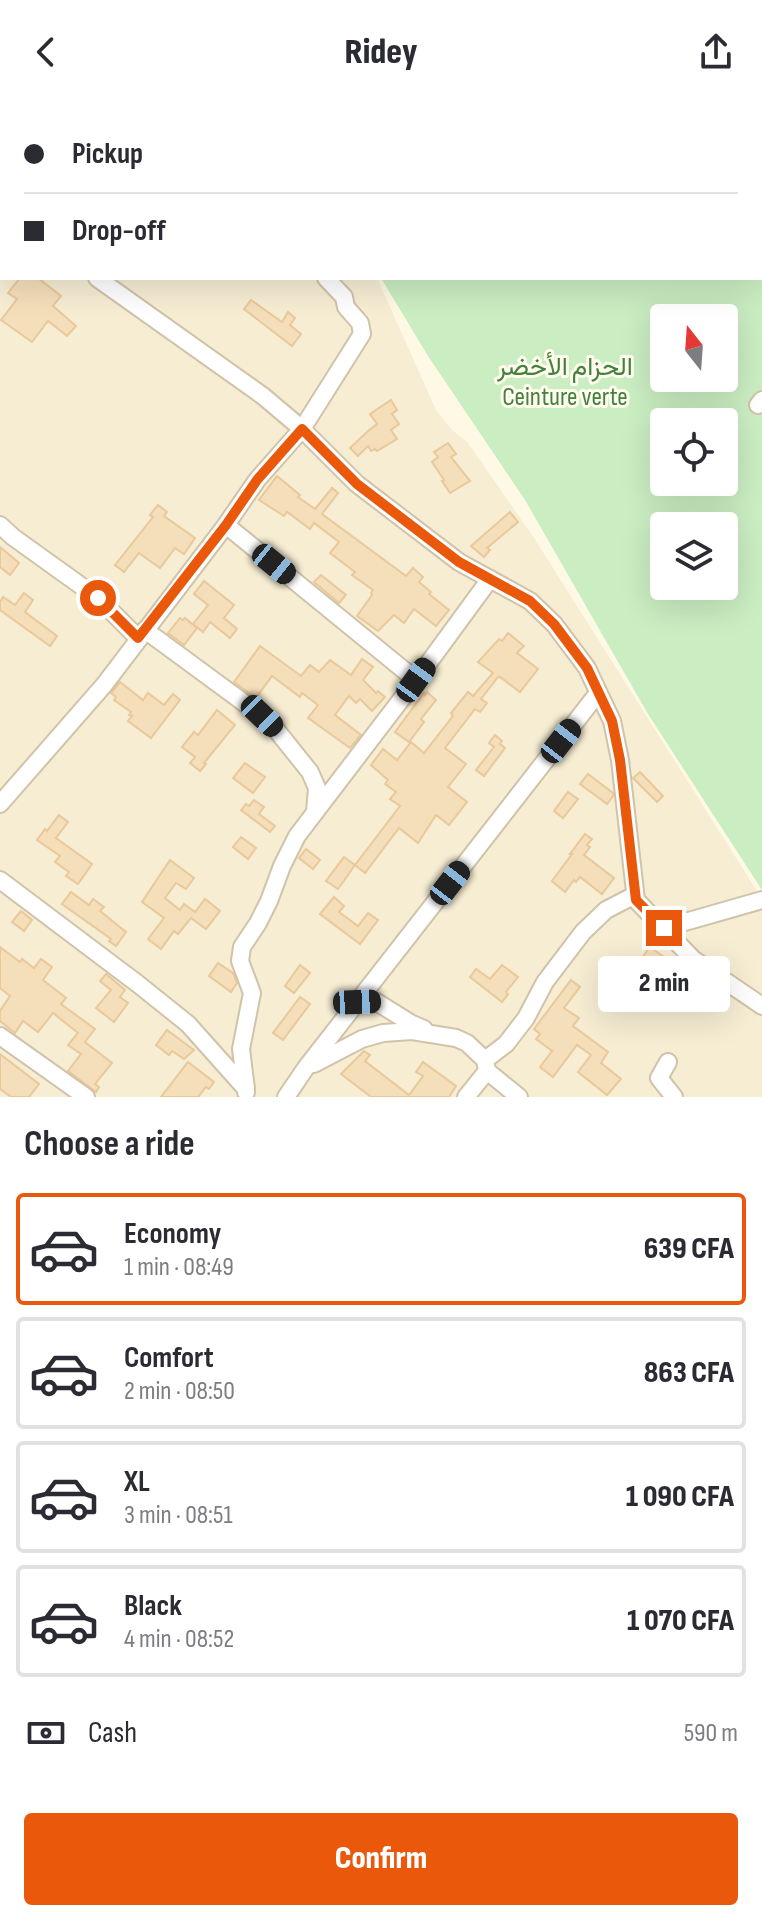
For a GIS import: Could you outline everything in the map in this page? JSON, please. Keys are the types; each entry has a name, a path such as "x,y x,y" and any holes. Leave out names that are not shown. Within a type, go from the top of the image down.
{"street":[{"path":"100,280 263,396 302,429 357,484 459,562 530,601 554,624 587,668 612,721 620,760 636,900 693,959 762,1006"},
{"path":"0,804 104,685 257,480 302,429 362,334 360,323 346,307 344,297 328,280"},
{"path":"0,525 142,634 262,716 310,772 317,788 315,812"},
{"path":"226,525 416,680"},
{"path":"247,1093 241,1049 252,993 240,961 242,947 269,901 297,836 490,579"},
{"path":"286,1097 598,693"},
{"path":"0,880 188,1024 247,1093"},
{"path":"466,1097 486,1065 526,1018 545,982 583,932 606,910 635,895"},
{"path":"664,928 762,900"},
{"path":"357,1002 375,1001 412,1024 446,1038"},
{"path":"305,1069 362,1039 383,1033 412,1031 456,1038 467,1043 519,1097"},
{"path":"0,1036 86,1097"},
{"path":"668,1062 659,1078 674,1097"}],"shaded area":[{"path":"0,280 378,280 436,410 452,430 468,443 534,538 762,899 762,1097 0,1097"}],"green space":[{"name":"الحزام الأخضر Ceinture verte","path":"382,280 762,280 762,890 648,714 525,500 428,356"}],"building":[{"path":"18,280 41,280 61,296 53,306 76,326 67,336 48,321 32,342 1,320 17,299 8,293"},
{"path":"251,300 282,322 288,312 295,318 290,325 301,334 292,346 244,309"},
{"path":"391,400 397,410 392,414 399,424 391,430 397,439 377,451 371,451 368,446 358,456 350,448 377,424 370,414"},
{"path":"448,443 456,454 451,457 470,481 450,493 432,462 438,457 434,452"},
{"path":"277,476 315,509 332,488 338,493 322,514 406,576 413,568 423,577 419,582 449,610 436,626 414,609 404,623 394,615 378,631 357,616 373,590 330,553 339,542 314,523 310,529 287,512 284,516 259,500"},
{"path":"158,505 167,512 164,516 195,538 184,554 175,548 160,568 139,553 124,572 115,565 153,517 150,515"},
{"path":"510,512 518,522 487,548 490,550 484,557 471,546"},
{"path":"0,547 19,563 10,575 0,567"},
{"path":"321,575 346,595 339,603 314,582"},
{"path":"204,581 234,605 224,618 237,629 230,638 210,622 203,632 193,624 208,605 194,594"},
{"path":"24,593 33,600 25,612 57,636 50,646 0,610 3,597 15,605"},
{"path":"180,618 185,618 197,628 184,645 168,633"},
{"path":"508,633 524,646 517,653 538,669 520,692 498,677 481,699 487,703 480,712 475,709 445,748 466,764 448,787 467,802 449,825 436,815 418,843 399,828 365,873 355,865 400,806 390,799 396,792 385,784 388,780 371,765 383,749 397,760 411,742 424,753 468,692 473,696 493,673 478,662"},
{"path":"260,646 301,676 310,665 319,672 330,660 351,675 362,659 373,667 363,680 385,697 372,711 360,699 356,703 349,696 335,715 361,735 350,748 308,718 318,705 302,693 300,697 272,676 256,698 234,682"},
{"path":"120,682 143,700 148,693 164,705 173,694 180,700 151,738 128,721 131,712 114,700 116,697 111,693"},
{"path":"427,692 436,700 409,742 395,732"},
{"path":"217,710 235,725 200,771 190,763 195,757 182,747 194,732 198,735"},
{"path":"495,735 505,748 484,776 476,770 494,747 489,743"},
{"path":"245,763 265,777 253,793 233,778"},
{"path":"640,772 663,796 657,802 633,778"},
{"path":"588,774 613,793 607,804 580,784"},
{"path":"568,792 578,799 563,818 554,811"},
{"path":"254,800 264,807 259,814 275,826 270,832 241,810"},
{"path":"59,815 68,822 56,838 92,864 78,884 66,876 69,872 55,862 60,856 37,840"},
{"path":"585,834 592,839 584,855 614,878 602,894 580,877 565,892 552,881"},
{"path":"241,837 256,848 248,859 233,847"},
{"path":"306,849 320,860 313,869 299,858"},
{"path":"344,857 355,865 338,889 326,881"},
{"path":"170,860 194,878 186,889 176,883 165,898 180,910 184,904 195,912 205,899 220,911 206,929 191,918 178,934 174,931 161,949 148,939 164,918 142,902"},
{"path":"71,892 89,905 93,899 104,907 100,911 126,932 116,946 109,941 111,939 62,904"},
{"path":"334,897 344,906 339,912 358,926 368,913 378,920 360,944 320,914"},
{"path":"21,911 32,920 24,931 12,922"},
{"path":"0,947 34,968 41,959 52,967 43,980 66,998 61,1004 95,1029 85,1042 112,1063 95,1084 99,1087 96,1092 68,1071 81,1054 68,1045 78,1033 53,1013 38,1032 23,1021 15,1033 0,1021 0,1011 10,996 0,988"},
{"path":"650,947 675,965 663,981 653,973 650,977 647,974 631,995 625,990 640,969 636,966"},
{"path":"218,963 233,973 237,983 231,992 209,976"},
{"path":"300,965 310,973 294,993 285,986"},
{"path":"502,965 518,977 502,1002 470,977 476,969 490,979"},
{"path":"106,974 125,990 120,997 128,1003 114,1022 96,1008 111,990 100,981"},
{"path":"571,980 580,987 564,1008 579,1018 573,1026 608,1052 601,1063 621,1079 607,1095 578,1072 591,1055 577,1045 553,1077 540,1067 552,1051 536,1039 540,1034 534,1029"},
{"path":"300,997 310,1004 283,1040 273,1033"},
{"path":"167,1030 194,1050 184,1059 172,1051 169,1055 156,1045"},
{"path":"364,1051 370,1055 365,1061 409,1095 423,1076 416,1072 423,1062 456,1086 449,1097 371,1097 341,1074"},
{"path":"0,1054 39,1084 29,1097 11,1097 0,1089"},
{"path":"188,1062 214,1082 209,1089 206,1087 198,1097 161,1097"}],"route":[{"path":"98,598 138,638 257,480 302,429 357,484 459,562 530,601 554,624 587,668 612,721 620,760 636,900 664,928"}]}
